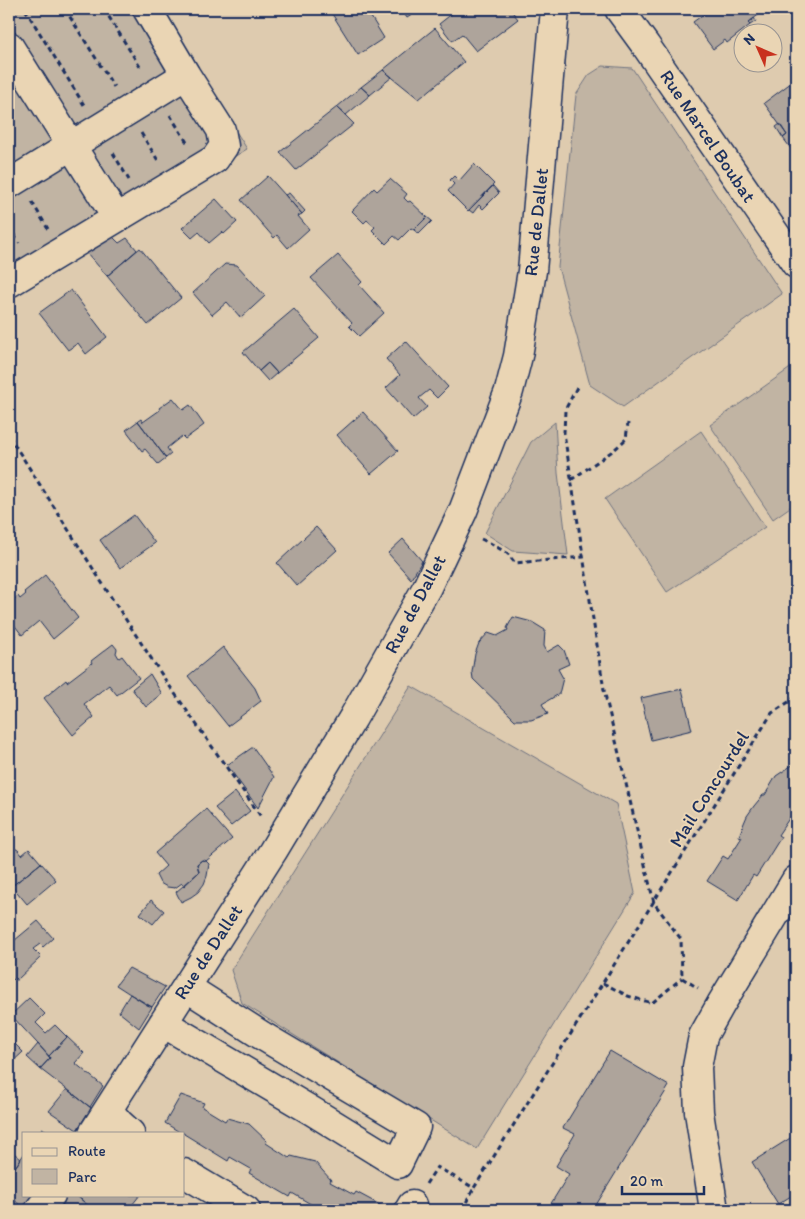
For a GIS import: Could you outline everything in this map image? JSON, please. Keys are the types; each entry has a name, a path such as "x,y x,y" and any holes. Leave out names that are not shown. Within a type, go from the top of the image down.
{"street":[{"path":"9,283 215,159 224,146 221,130 147,9"},
{"name":"Rue de Dallet","path":"94,1132 280,839 353,718 427,587 463,511 509,391 518,356 532,271 555,9"},
{"name":"Rue Marcel Boubat","path":"619,9 796,264"},
{"path":"9,46 116,217"},
{"path":"13,181 186,75"},
{"path":"714,1210 698,1112 697,1067 703,1036 796,880"},
{"path":"163,1023 398,1164 416,1127 261,1035 186,987"},
{"path":"108,1110 129,1132"},
{"path":"185,1174 246,1210"}],"path":[{"path":"13,181 62,251"},
{"path":"577,388 565,410 564,433 604,690 654,903 681,939 682,978"},
{"path":"571,480 614,450 626,439 628,423"},
{"path":"9,436 164,678 268,827 280,839"},
{"path":"475,536 506,553 515,563 584,557"},
{"name":"Mail Concourdel","path":"462,1210 772,714 796,697"},
{"path":"603,983 628,996 652,1003 682,978"},
{"path":"682,978 695,986"},
{"path":"411,1208 437,1167 474,1188"}],"green space":[{"path":"9,9 160,9 247,149 9,293"},
{"path":"603,66 632,68 782,294 623,407 590,385 558,267 576,95 589,75"},
{"path":"796,364 796,503 773,519 710,425"},
{"path":"555,422 558,473 568,555 513,551 485,533 531,442"},
{"path":"701,431 765,527 667,592 605,499"},
{"path":"411,686 616,804 635,893 477,1149 242,1003 231,970"}],"building":[{"path":"329,9 372,9 376,14 371,17 384,38 358,55"},
{"path":"401,9 421,9 407,18"},
{"path":"458,9 510,9 518,19 476,51 462,34 452,41 439,24"},
{"path":"711,9 766,9 749,22 732,22 732,39 727,43 725,40 713,49 693,22"},
{"path":"435,28 464,62 419,99 383,70"},
{"path":"383,70 392,77 370,95 361,87"},
{"path":"792,82 796,88 795,154 783,138 787,135 764,103"},
{"path":"361,87 370,95 346,115 337,107"},
{"path":"337,107 354,124 296,170 280,152"},
{"path":"780,124 787,135 783,138 776,127"},
{"path":"474,164 494,184 468,211 448,191 454,184 450,180 454,176 459,181"},
{"path":"268,176 302,214 298,216 309,229 288,248 277,235 274,238 241,200"},
{"path":"390,179 407,194 404,198 408,202 410,201 427,217 414,230 411,228 399,240 394,236 386,244 372,230 375,227 367,220 364,223 352,211 374,188 377,191"},
{"path":"493,186 499,193 483,209 479,205 473,213 469,210"},
{"path":"289,193 305,211 302,214 285,195"},
{"path":"216,199 237,222 224,234 222,232 209,243 199,232 192,238 182,228"},
{"path":"427,217 432,221 419,234 414,230"},
{"path":"112,236 119,243 127,238 137,250 107,276 86,252"},
{"path":"140,248 181,298 148,325 107,276"},
{"path":"338,255 362,282 359,285 384,313 359,336 349,326 352,323 311,278"},
{"path":"225,264 237,265 265,296 241,318 227,302 212,315 193,293"},
{"path":"71,290 107,337 86,354 78,343 68,350 39,313"},
{"path":"294,309 319,338 277,373 268,363 259,371 243,352"},
{"path":"406,341 448,387 437,398 429,390 419,398 427,407 413,419 386,388 400,375 386,359"},
{"path":"268,363 277,373 268,381 259,371"},
{"path":"173,398 183,410 190,405 204,425 185,439 182,436 167,448 171,454 166,458 138,421 141,419 143,422"},
{"path":"363,412 398,451 371,474 337,435"},
{"path":"138,421 166,458 158,464 145,449 142,451 126,430"},
{"path":"134,515 155,543 120,568 100,540"},
{"path":"316,527 337,550 297,586 277,563"},
{"path":"403,539 422,561 411,579 388,553"},
{"path":"45,575 78,618 53,639 39,621 22,635 9,618 9,603 18,596 20,599 26,594 24,592"},
{"path":"513,617 532,622 545,630 544,646 547,652 559,645 564,650 569,664 558,669 563,678 559,694 542,704 548,714 531,720 515,720 473,679 472,672 475,654 479,643 488,633 497,636 508,630 507,628"},
{"path":"113,644 117,649 116,653 119,658 122,656 139,678 117,695 109,685 84,704 94,717 73,735 44,698 66,680 67,682 92,663 91,661"},
{"path":"223,647 255,688 261,701 228,726 188,676"},
{"path":"150,674 162,694 146,707 132,689"},
{"path":"682,689 692,730 651,740 641,698"},
{"path":"253,747 274,777 258,808 227,765"},
{"path":"796,759 796,812 794,815 792,814 778,835 781,837 756,877 753,875 738,900 707,881 723,856 728,859 742,837 739,836 744,823 754,806 765,795 776,776 794,764 792,761"},
{"path":"235,792 250,811 231,826 215,808"},
{"path":"206,809 232,839 206,861 202,860 197,864 199,872 184,886 182,883 175,888 167,887 160,883 156,875 166,866 155,853"},
{"path":"9,845 18,850 22,855 29,849 41,863 12,886 9,882"},
{"path":"202,860 209,864 204,884 198,892 181,902 176,892 199,872 197,864"},
{"path":"41,863 56,880 27,904 12,886"},
{"path":"151,900 164,911 153,924 140,914"},
{"path":"38,921 53,938 43,947 40,944 33,949 41,957 17,980 11,979 9,977 9,945"},
{"path":"129,968 165,987 152,1007 116,985"},
{"path":"130,994 152,1007 139,1028 119,1012"},
{"path":"29,998 45,1014 36,1023 46,1033 55,1025 67,1037 49,1056 11,1015"},
{"path":"67,1037 84,1053 75,1063 103,1086 90,1107 40,1069 50,1058 49,1056"},
{"path":"9,1038 23,1052 9,1065"},
{"path":"38,1044 50,1058 40,1069 27,1057"},
{"path":"610,1051 669,1086 593,1210 547,1210 569,1174 556,1166 575,1134 563,1128"},
{"path":"67,1089 91,1108 89,1116 87,1114 77,1130 49,1111"},
{"path":"181,1095 204,1103 202,1107 225,1121 227,1118 249,1124 267,1141 266,1143 289,1158 291,1156 315,1162 331,1180 330,1182 354,1195 356,1192 382,1206 379,1210 312,1210 314,1206 292,1193 290,1197 249,1173 251,1169 230,1157 228,1161 185,1135 185,1132 179,1132 165,1123"},
{"path":"42,1128 48,1132 40,1132"},
{"path":"792,1137 796,1145 796,1193 778,1204 752,1162"},
{"path":"9,1149 21,1159 9,1176"},
{"path":"22,1157 22,1196 34,1196 25,1209 9,1196 9,1176"},
{"path":"63,1196 77,1196 93,1210 63,1210 57,1204"},
{"path":"77,1196 139,1196 128,1210 116,1210 115,1208 113,1210 93,1210"},
{"path":"9,1203 18,1210 9,1210"}]}
